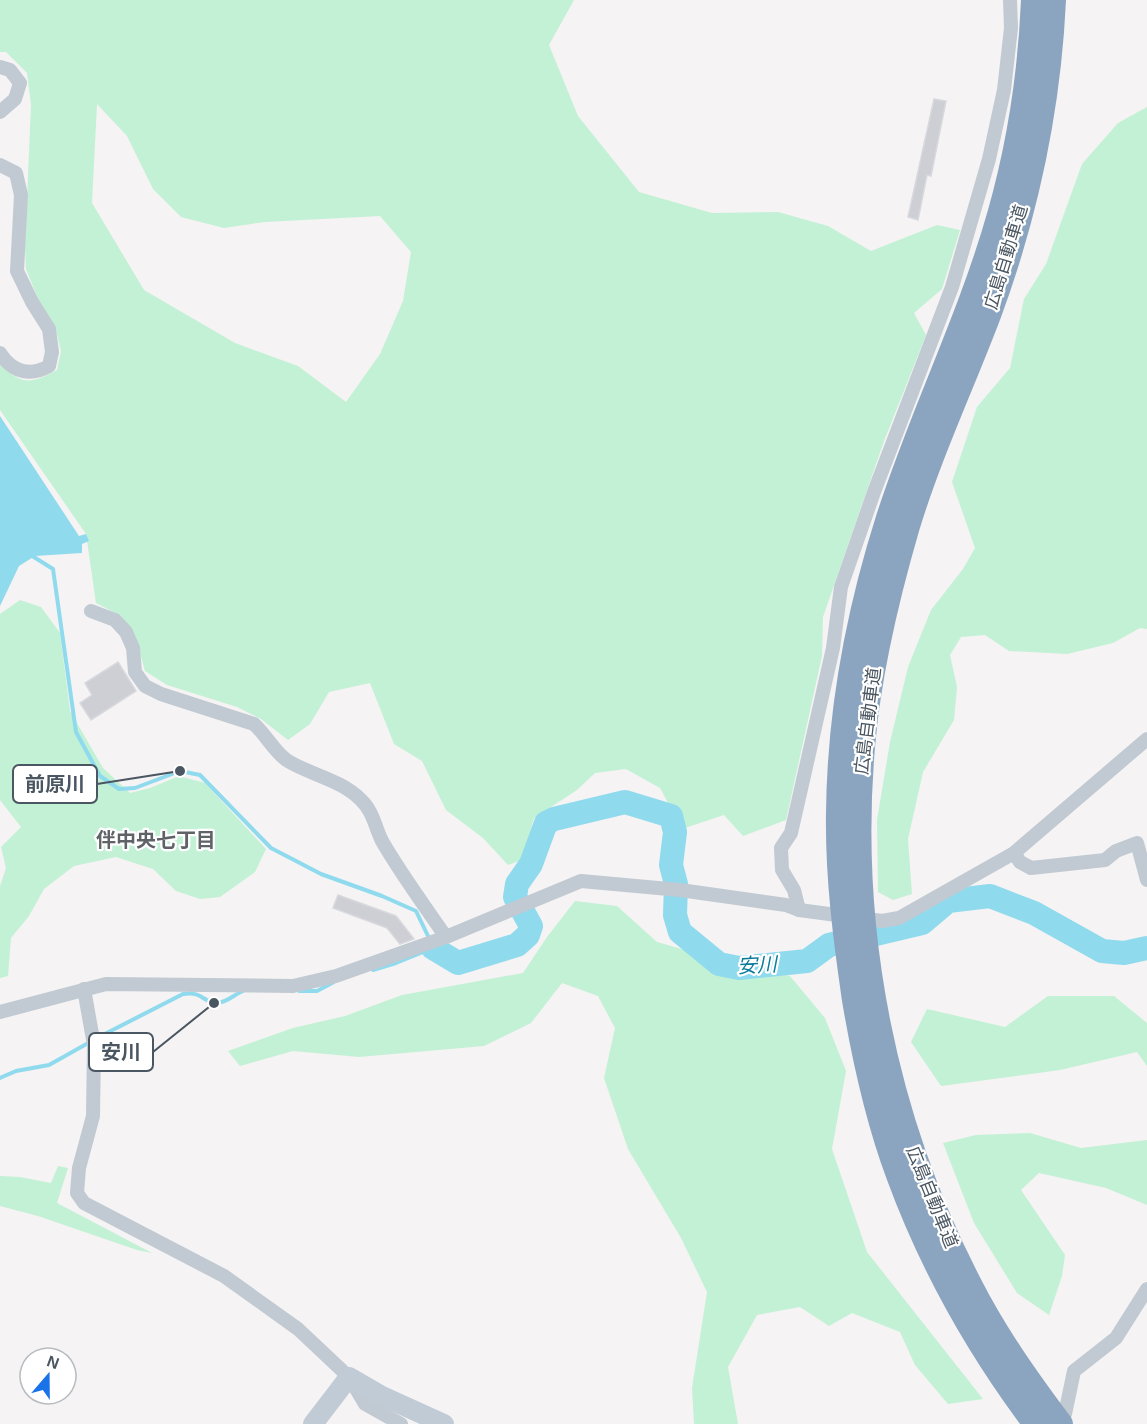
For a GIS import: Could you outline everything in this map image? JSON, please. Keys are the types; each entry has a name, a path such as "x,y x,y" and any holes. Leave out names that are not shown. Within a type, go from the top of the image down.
{"highway":[{"name":"広島自動車道","path":"1033,0 1032,34 1020,123 1000,214 969,305 888,518 865,599 850,678 841,744 838,813 850,881 867,955 869,1029 875,1102 897,1173 924,1240 952,1297 982,1348 1059,1424"},
{"name":"広島自動車道","path":"850,881 860,813 863,747 871,681 887,603 909,525 937,443 990,313 1020,220 1040,127 1052,37 1054,0"},
{"name":"広島自動車道","path":"1018,1384 1035,1424"}],"street":[{"path":"798,910 794,890 782,870 782,848 791,833 796,812 832,648 841,587 874,492 952,287 989,159 1004,90 1011,28 1010,0"},
{"path":"0,67 10,70 20,83 15,99 0,112"},
{"path":"0,165 16,173 21,195 18,271 32,302 49,330 52,352 49,366 38,372 21,372 4,360 0,353"},
{"path":"91,611 115,620 126,632 133,648 135,672 145,686 161,694 254,724 266,734 286,760 348,789 362,800 375,821 380,838 446,937"},
{"path":"0,1012 106,984 293,986 336,976 446,937 581,882 676,890 882,921 899,918 1014,853 1147,739"},
{"path":"1014,853 1020,862 1031,868 1105,860 1116,852 1137,843 1147,880"},
{"path":"84,989 93,1040 93,1116 79,1168 77,1193 84,1203 224,1276 298,1329 349,1377 380,1395 444,1424"},
{"path":"1059,1424 1065,1414 1074,1371 1116,1338 1147,1289"},
{"path":"313,1424 349,1377"},
{"path":"349,1377 365,1404 401,1424"}],"green space":[{"path":"0,0 574,0 549,45 578,116 639,192 712,213 778,212 828,226 871,251 937,225 960,230 942,289 914,313 926,335 884,441 823,617 822,656 786,820 743,836 724,815 682,829 660,788 626,769 595,773 577,790 534,818 522,860 508,865 483,838 446,810 422,761 394,744 370,683 329,692 310,724 288,740 261,719 237,707 167,685 145,671 136,639 121,616 96,603 86,534 0,410 0,364 21,379 33,380 57,370 61,351 55,326 38,299 26,269 31,105 27,73 6,52 0,52","holes":["97,104 127,136 153,189 181,217 224,228 265,222 380,216 411,252 403,301 380,354 346,402 298,366 235,343 144,290 92,203"]},
{"path":"1147,107 1147,629 1140,628 1113,643 1067,654 1009,651 985,635 961,637 950,655 957,687 954,720 923,772 908,839 912,894 893,900 878,892 877,820 890,742 908,667 931,610 963,569 975,548 952,482 977,407 1010,368 1024,299 1046,264 1082,164 1118,123"},
{"path":"20,600 41,607 60,633 70,711 103,768 130,793 150,788 179,776 205,783 266,849 255,872 220,897 200,899 176,891 153,869 116,857 74,866 44,889 29,916 11,938 8,976 0,978 0,886 6,868 1,847 21,827 0,800 0,614"},
{"path":"575,901 617,906 657,942 720,960 790,976 825,1018 846,1071 832,1149 867,1252 983,1399 948,1404 915,1365 900,1332 852,1313 829,1326 800,1307 757,1315 728,1367 738,1424 694,1424 692,1388 707,1292 681,1238 628,1149 604,1078 615,1028 598,996 562,983 531,1023 484,1046 359,1057 293,1051 240,1066 228,1051 293,1028 345,1016 402,995 523,973"},
{"path":"1048,996 1114,996 1147,1023 1147,1066 1137,1052 1060,1070 941,1086 911,1042 927,1009 1005,1027"},
{"path":"1030,1133 1081,1148 1147,1140 1147,1205 1106,1188 1039,1173 1021,1190 1065,1255 1062,1276 1049,1315 1017,1293 974,1223 943,1143 976,1135"},
{"path":"58,1166 68,1168 57,1203 152,1253 0,1206 0,1176 51,1183"}],"water":[{"path":"0,416 79,536 86,534 89,541 82,544 82,553 35,556 19,566 0,606"}],"building":[{"path":"934,99 946,101 931,176 927,175 918,220 908,217"},
{"path":"118,662 136,691 91,720 80,703 92,695 85,683"},
{"path":"338,895 396,916 414,939 400,944 387,928 333,908"}],"waterway":[{"path":"29,554 53,569 76,732 100,776 119,789 135,788 180,771 200,775 271,848 321,874 416,911 428,936"},
{"name":"安川","path":"433,948 458,963 517,945 528,935 531,926 515,897 517,884 531,864 546,823 554,819 625,802 671,816 675,832 671,865 676,884 675,915 680,932 719,964 739,968 807,961 829,945 922,923 948,901 990,896 1034,913 1102,951 1124,953 1147,948"},
{"name":"安川","path":"373,970 428,950"},
{"name":"安川","path":"299,991 317,991 334,982"},
{"name":"安川","path":"97,1038 183,994 195,994 211,1002 219,1003 243,991"},
{"name":"安川","path":"0,1078 16,1071 49,1065 90,1042"}],"place":[{"name":"前原川","path":"180,771"},
{"name":"安川","path":"214,1003"}],"district":[{"name":"伴中央七丁目","path":"156,840"}]}
